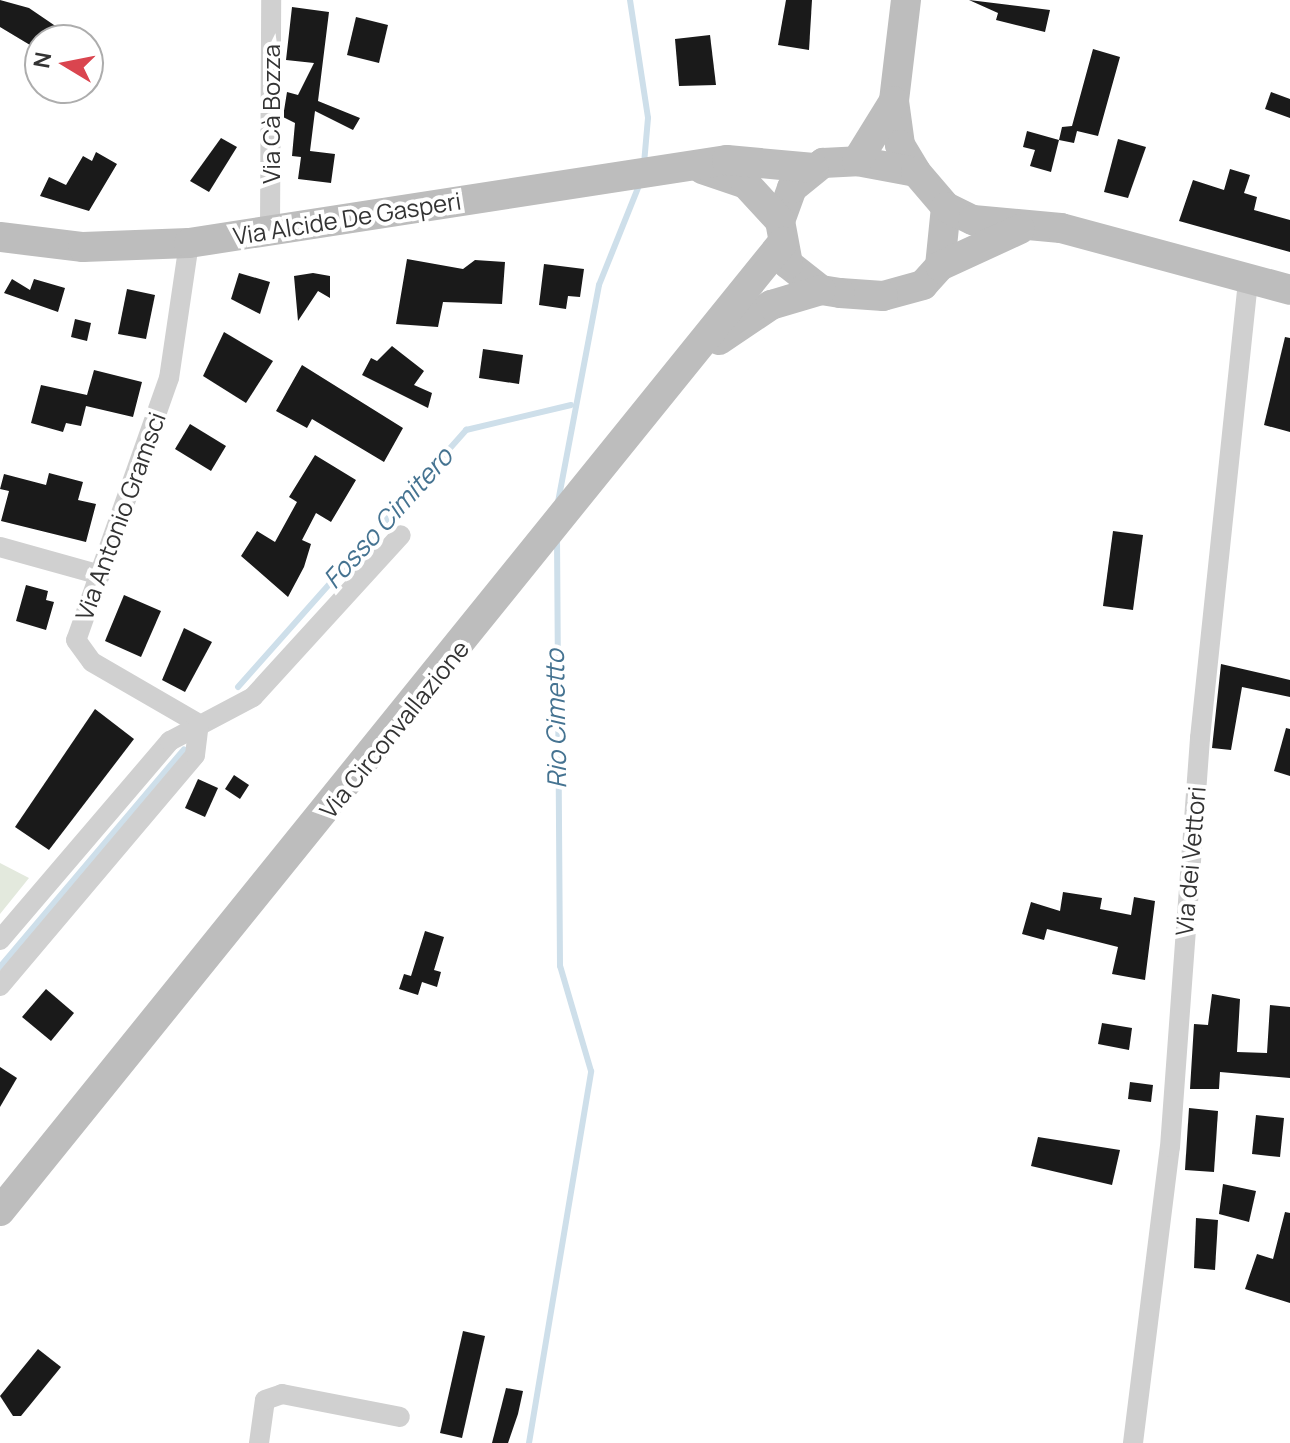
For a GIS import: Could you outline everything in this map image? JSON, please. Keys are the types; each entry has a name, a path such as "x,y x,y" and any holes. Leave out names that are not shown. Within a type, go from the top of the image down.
{"main road":[{"path":"906,0 894,101 900,145 916,172 946,207 973,220 1061,228 1290,290"},
{"path":"857,161 894,101"},
{"name":"Via Alcide De Gasperi","path":"0,237 83,247 189,243 270,228 727,160 814,168"},
{"path":"821,290 788,264 782,232 792,188 814,168 857,161 916,172"},
{"path":"693,166 746,184 782,232"},
{"path":"940,266 946,207"},
{"path":"679,376 747,318 821,290 904,293 940,266 1026,226"},
{"name":"Via Circonvallazione","path":"0,1211 568,515 679,376 782,232"}],"street":[{"name":"Via Cà Bozza","path":"270,228 271,0"},
{"name":"Via Antonio Gramsci","path":"189,243 169,378 100,575 78,648 199,724"},
{"name":"Via dei Vettori","path":"1133,1443 1170,1147 1199,753 1248,279"},
{"path":"0,940 170,741 253,697 401,535"},
{"path":"0,547 100,575"},
{"path":"0,986 195,755 199,724"},
{"path":"259,1443 265,1400 282,1394 400,1417"}],"shaded area":[{"path":"0,863 29,878 0,914"}],"building":[{"path":"0,0 29,8 52,24 24,24 24,41 0,27"},
{"path":"786,0 812,0 809,50 778,45"},
{"path":"969,0 1050,10 1045,32 996,20 998,13"},
{"path":"292,7 329,12 318,101 360,118 353,130 315,111 310,151 335,154 331,183 298,179 301,157 292,156 295,123 283,117 287,92 298,95 314,63 286,60"},
{"path":"356,17 388,25 379,63 347,55"},
{"path":"710,35 716,85 679,86 675,39"},
{"path":"1093,49 1120,57 1098,136 1077,131 1074,143 1059,140 1062,127 1072,126"},
{"path":"1271,92 1290,99 1290,118 1265,109"},
{"path":"1027,131 1059,140 1051,172 1030,166 1035,150 1023,147"},
{"path":"221,138 237,147 209,192 190,181"},
{"path":"1118,139 1146,147 1128,198 1104,192"},
{"path":"96,152 117,164 89,211 40,196 49,177 66,185 83,156 92,161"},
{"path":"1230,169 1250,175 1244,193 1257,197 1254,210 1290,220 1290,252 1179,221 1193,180 1224,190"},
{"path":"407,259 463,269 475,260 505,262 502,304 443,302 438,327 396,324"},
{"path":"544,264 584,269 580,297 568,296 566,309 539,305"},
{"path":"239,273 270,282 260,314 231,299"},
{"path":"313,273 330,276 330,298 318,291 298,321 294,276"},
{"path":"12,279 30,290 34,279 65,288 58,312 4,293"},
{"path":"127,289 155,295 146,339 118,334"},
{"path":"75,319 91,323 87,341 71,337"},
{"path":"224,332 273,361 246,403 203,376"},
{"path":"1285,337 1290,338 1290,432 1264,425"},
{"path":"392,346 424,371 414,385 432,393 428,408 362,375 371,358 377,361"},
{"path":"483,349 523,355 519,384 479,378"},
{"path":"302,365 403,428 384,462 312,419 307,428 276,411"},
{"path":"94,370 142,382 133,417 86,406 81,426 66,423 63,432 31,423 41,385 87,395"},
{"path":"190,424 226,446 211,471 175,449"},
{"path":"315,455 356,480 331,522 316,513 302,540 311,544 304,567 288,597 241,556 257,531 275,542 297,502 289,497"},
{"path":"49,473 83,482 78,500 96,504 86,542 1,521 9,491 0,489 4,474 46,485"},
{"path":"1113,531 1143,535 1133,610 1103,606"},
{"path":"26,585 48,591 46,600 54,602 46,630 16,621"},
{"path":"124,595 161,611 141,657 105,641"},
{"path":"184,628 212,642 185,692 162,680"},
{"path":"1221,664 1290,680 1290,697 1242,687 1231,750 1212,748"},
{"path":"95,709 134,739 49,850 15,827"},
{"path":"1286,728 1290,729 1290,776 1274,771"},
{"path":"234,775 249,785 240,799 225,789"},
{"path":"198,779 218,788 205,817 185,808"},
{"path":"1063,892 1102,898 1100,909 1131,915 1134,897 1155,901 1145,980 1112,974 1118,947 1047,929 1044,940 1022,934 1031,902 1060,911"},
{"path":"425,931 444,937 434,970 441,972 437,987 422,982 418,995 399,989 404,974 411,976"},
{"path":"46,989 74,1013 51,1041 22,1017"},
{"path":"1212,994 1240,999 1237,1052 1267,1053 1270,1005 1290,1007 1290,1078 1220,1072 1219,1089 1190,1089 1194,1024 1208,1025"},
{"path":"1102,1023 1132,1028 1129,1050 1098,1044"},
{"path":"0,1067 17,1078 0,1107"},
{"path":"1130,1082 1153,1085 1151,1102 1128,1099"},
{"path":"1189,1108 1218,1111 1214,1172 1185,1170"},
{"path":"1256,1115 1284,1118 1280,1157 1252,1154"},
{"path":"1038,1137 1120,1150 1112,1185 1031,1166"},
{"path":"1223,1184 1256,1191 1249,1222 1219,1214"},
{"path":"1285,1212 1290,1213 1290,1303 1245,1289 1257,1254 1273,1259"},
{"path":"1196,1218 1218,1220 1215,1270 1194,1268"},
{"path":"463,1331 485,1336 462,1438 440,1433"},
{"path":"38,1349 61,1367 21,1416 13,1416 0,1396"},
{"path":"506,1388 523,1391 518,1414 508,1443 492,1443"}],"waterway":[{"name":"Rio Cimetto","path":"630,0 648,118 644,164"},
{"name":"Rio Cimetto","path":"558,502 599,285 640,183"},
{"name":"Fosso Cimitero","path":"238,687 466,430 571,405"},
{"name":"Rio Cimetto","path":"529,1443 591,1071 560,966 557,541"},
{"name":"Fosso Cimitero","path":"0,967 184,749"}]}
